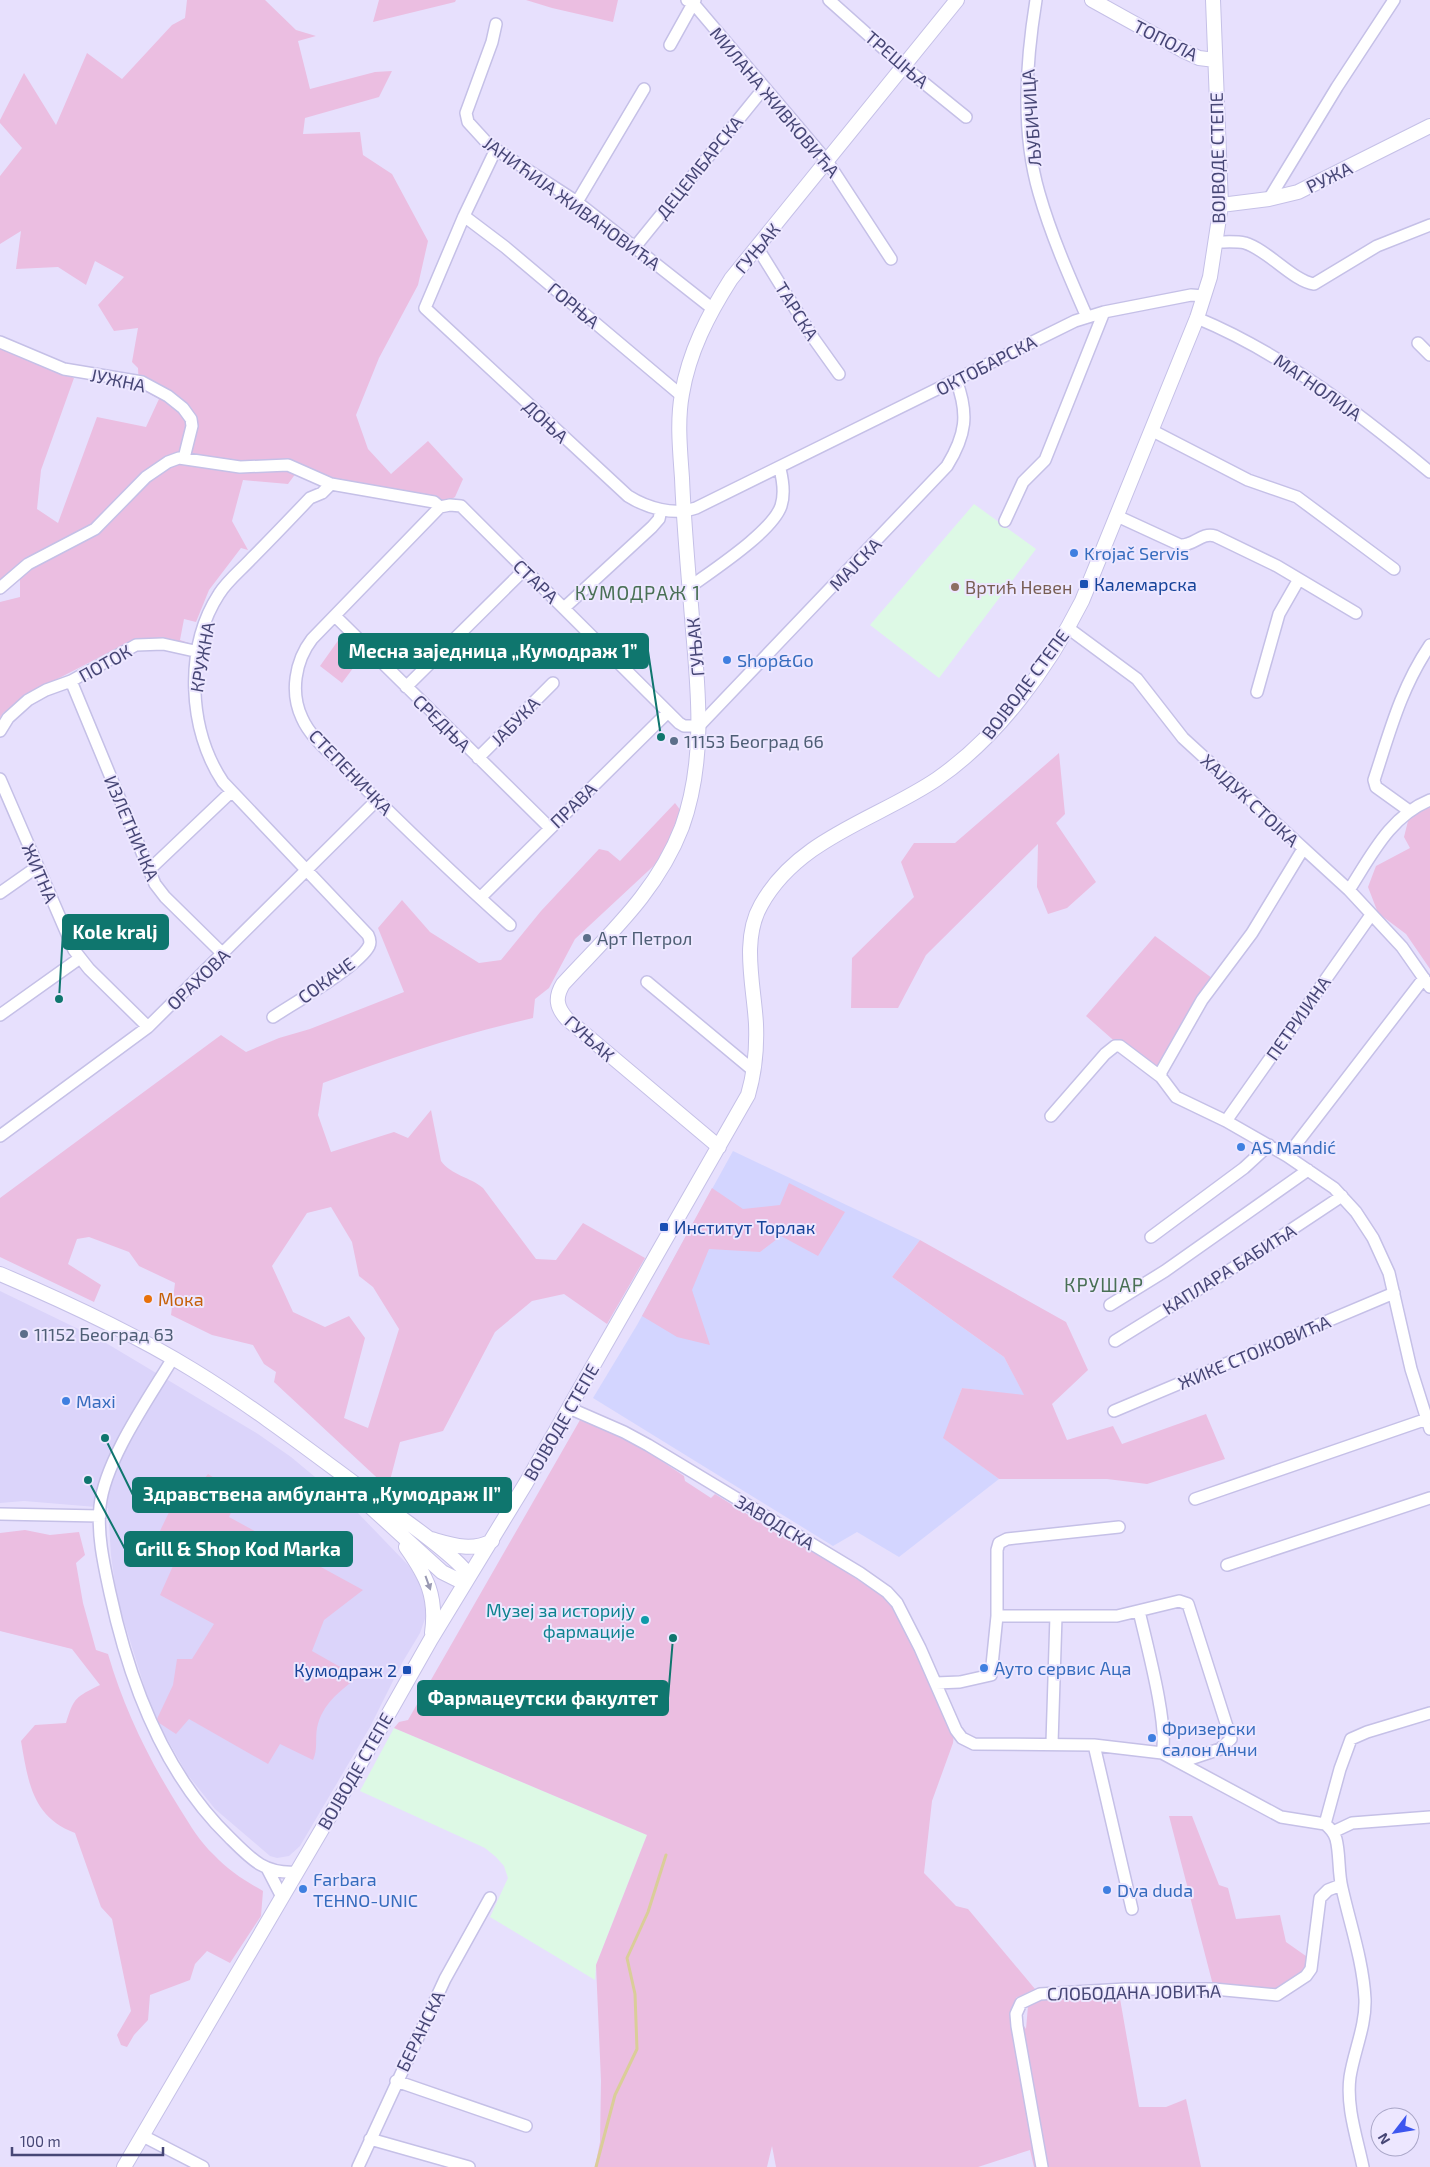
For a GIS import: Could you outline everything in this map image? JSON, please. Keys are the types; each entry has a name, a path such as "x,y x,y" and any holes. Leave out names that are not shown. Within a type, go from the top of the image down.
{"street":[{"name":"ТРЕШЊА","path":"829,0 903,66 966,117"},
{"name":"ГУЊАК","path":"719,1147 567,1019 561,1011 557,994 563,984 632,912 662,870 682,826 691,794 699,726 699,696 683,510 680,437 682,396 697,341 731,279 957,0"},
{"name":"ЉУБИЧИЦА","path":"1036,0 1028,60 1031,158 1038,191 1053,238 1087,317"},
{"name":"ТОПОЛА","path":"1092,0 1184,51 1199,58 1215,60"},
{"name":"ВОЈВОДЕ СТЕПЕ","path":"124,2167 431,1638 492,1540 570,1408 748,1095 754,1071 756,1024 751,936 757,914 770,891 797,862 814,848 923,788 968,754 1018,700 1068,628 1117,516 1197,318 1217,242 1221,205 1213,0"},
{"path":"1269,199 1336,88 1394,0"},
{"path":"670,45 692,1"},
{"name":"МИЛАНА ЖИВКОВИЋА","path":"692,1 827,161 891,259"},
{"name":"ЈАНИЋИЈА ЖИВАНОВИЋА","path":"496,24 492,42 465,116 483,139 577,202 713,309"},
{"name":"ДЕЦЕМБАРСКА","path":"635,247 764,88"},
{"path":"577,202 644,89"},
{"name":"РУЖА","path":"1221,205 1269,199 1308,188 1430,126"},
{"path":"464,216 496,149"},
{"name":"ДОЊА","path":"464,216 424,304 428,311 628,496 645,506 661,510 683,510"},
{"name":"ГОРЊА","path":"464,216 505,247 682,396"},
{"path":"1217,242 1239,242 1251,246 1304,280 1314,284 1377,246 1430,225"},
{"name":"ТАРСКА","path":"757,247 814,339 839,374"},
{"name":"ОКТОБАРСКА","path":"683,510 693,509 780,468 1087,317 1191,295 1204,296"},
{"path":"1005,520 1023,482 1045,460 1104,312"},
{"name":"МАГНОЛИЈА","path":"1197,318 1251,344 1290,366 1344,404 1430,472"},
{"name":"ЈУЖНА","path":"0,342 64,369 142,382 168,396 183,408 191,419 192,426 184,458"},
{"path":"1418,343 1430,355"},
{"name":"МАЈСКА","path":"699,726 947,466 957,450 964,430 962,397 956,380"},
{"path":"1151,430 1248,480 1297,497 1394,569"},
{"path":"0,588 28,564 95,529 146,477 168,462 184,458 240,467 288,465 331,484 434,502 440,507"},
{"path":"690,587 741,550 775,518 782,504 784,491 780,468"},
{"name":"КРУЖНА","path":"307,871 231,792 215,770 198,720 194,692 199,652 207,620 219,593 310,498 322,493 331,484"},
{"name":"СТАРА","path":"440,507 455,505 463,508 667,713 684,726 699,726"},
{"name":"СТЕПЕНИЧКА","path":"440,507 312,639 302,655 296,686 299,709 307,727 318,741 377,800 510,925"},
{"path":"564,608 652,527 659,519 661,510"},
{"path":"1117,516 1180,545 1189,544 1206,535 1215,536 1299,579 1356,613"},
{"path":"406,687 524,570"},
{"path":"1257,692 1279,614 1299,579"},
{"name":"СРЕДЊА","path":"335,616 550,828"},
{"name":"ХАЈДУК СТОЈКА","path":"1068,628 1137,679 1183,738 1303,849 1252,933 1202,1000 1161,1072 1161,1078"},
{"name":"ПОТОК","path":"71,682 136,645 163,644 199,652"},
{"path":"1408,810 1376,787 1374,780 1407,681 1430,645"},
{"path":"0,731 8,718 28,700 46,690 71,682"},
{"name":"ИЗЛЕТНИЧКА","path":"71,682 155,884 165,897 223,954"},
{"name":"ЈАБУКА","path":"478,758 552,683"},
{"name":"ПРАВА","path":"480,898 667,713"},
{"name":"ЖИТНА","path":"0,779 37,867 80,958 148,1027"},
{"path":"150,870 231,792"},
{"name":"ОРАХОВА","path":"0,1136 148,1027 377,800"},
{"path":"1349,890 1390,829 1408,810 1430,800"},
{"path":"1287,1156 1427,983 1402,947 1349,890 1303,849"},
{"path":"0,894 37,867"},
{"name":"СОКАЧЕ","path":"273,1017 347,969 370,944 368,935 307,871"},
{"name":"ПЕТРИЈИНА","path":"1226,1121 1371,915"},
{"path":"0,1015 80,958"},
{"path":"647,982 754,1071"},
{"path":"1051,1116 1105,1054 1115,1046 1120,1046 1161,1078 1176,1097 1270,1145 1308,1170 1342,1196 1361,1219 1376,1244 1389,1273 1411,1369 1429,1424 1195,1499"},
{"path":"1151,1238 1244,1168 1270,1145"},
{"path":"1110,1305 1173,1265 1308,1170"},
{"name":"КАПЛАРА БАБИЋА","path":"1115,1341 1241,1263 1342,1196"},
{"path":"0,1274 102,1320 173,1358 252,1408 427,1538 463,1568 467,1579"},
{"name":"ЖИКЕ СТОЈКОВИЋА","path":"1114,1411 1394,1293"},
{"path":"173,1358 112,1464 103,1491 100,1516 106,1571 116,1620 136,1687 154,1729 201,1808 234,1842 268,1870 282,1897"},
{"name":"ЗАВОДСКА","path":"570,1408 648,1445 860,1573 887,1592 903,1613 956,1730 962,1738 974,1744 1052,1743"},
{"path":"315,1454 442,1572 467,1579"},
{"path":"1227,1565 1430,1498"},
{"path":"0,1514 100,1516"},
{"path":"936,1683 960,1682 991,1675 996,1616 997,1547 1002,1540 1120,1527"},
{"path":"393,1528 425,1574 429,1585 434,1609 431,1638"},
{"path":"427,1538 468,1548 482,1546 492,1540"},
{"path":"996,1616 1117,1616 1179,1602 1188,1604 1231,1735 1230,1742 1220,1749 1181,1762"},
{"path":"1139,1611 1161,1716 1164,1742 1162,1752"},
{"path":"1056,1616 1052,1743 1162,1752 1281,1817 1329,1828 1352,1823 1430,1817"},
{"path":"1363,2167 1354,2128 1350,2078 1362,2027 1365,2000 1359,1959 1341,1885 1337,1844 1329,1828 1340,1769 1351,1739 1367,1732 1430,1714"},
{"path":"1094,1745 1132,1909"},
{"path":"268,1870 296,1872"},
{"name":"СЛОБОДАНА ЈОВИЋА","path":"1042,2167 1017,2026 1016,2014 1020,2003 1040,1994 1100,1990 1214,1989 1267,1995 1282,1993 1306,1976 1311,1970 1320,1898 1328,1890 1341,1885"},
{"name":"БЕРАНСКА","path":"358,2167 396,2081 445,1979 490,1898"},
{"path":"396,2081 526,2126"},
{"path":"143,2136 202,2167"},
{"path":"370,2139 469,2167"}],"shaded area":[{"path":"187,0 265,0 296,30 316,36 298,41 310,89 375,72 392,71 379,97 305,118 303,134 360,132 363,155 392,174 428,241 418,285 379,358 356,415 368,449 391,474 428,441 463,479 455,497 446,502 348,488 299,469 288,484 243,480 232,521 248,550 241,548 209,590 196,622 184,619 180,640 189,643 189,647 164,638 137,638 32,692 3,713 0,718 0,602 20,597 20,576 26,558 0,586 0,345 74,378 41,470 37,509 58,523 97,417 146,427 159,399 139,388 138,368 132,362 138,328 114,331 98,305 124,277 95,261 86,285 58,267 16,269 21,231 0,244 0,176 22,148 0,123 0,120 24,73 56,125 87,53 122,79 172,25 185,18"},
{"path":"379,0 456,0 455,2 373,22"},
{"path":"526,0 618,0 613,22"},
{"name":"Вртић Невен","path":"974,504 1036,549 939,678 870,625"},
{"path":"342,635 365,652 342,683 320,666"},
{"path":"1059,753 1065,814 1056,823 1096,882 1067,908 1048,914 1037,887 1038,844 926,955 898,1008 851,1008 852,958 914,897 901,862 914,843 955,843"},
{"path":"675,803 681,811 661,859 575,939 549,988 535,999 533,1018 427,1047 323,1083 318,1115 331,1152 394,1132 408,1138 431,1110 441,1161 450,1170 483,1188 536,1259 556,1260 583,1223 645,1258 607,1324 564,1294 532,1301 495,1332 443,1431 400,1442 388,1488 274,1382 276,1372 264,1364 253,1345 212,1335 171,1315 175,1283 139,1266 129,1252 89,1237 77,1239 68,1264 101,1285 94,1302 0,1257 0,1198 221,1035 246,1052 404,992 378,928 402,900 430,932 479,963 501,960 541,911 599,849 608,851 620,861","holes":["331,1207 352,1242 359,1276 373,1287 399,1329 368,1428 344,1418 365,1338 349,1316 325,1327 293,1312 272,1266 307,1213"]},
{"path":"1430,807 1430,969 1406,934 1378,913 1368,887 1376,866 1410,848 1404,837 1409,817"},
{"path":"1155,936 1216,981 1161,1072 1120,1046 1086,1016"},
{"name":"Институт Торлак","path":"733,1151 920,1240 892,1277 1004,1357 1025,1396 962,1388 944,1438 999,1479 899,1557 857,1532 833,1546 593,1398 637,1325"},
{"path":"789,1183 845,1212 818,1256 781,1236 760,1252 709,1249 692,1290 710,1345 677,1337 642,1316 712,1188 743,1209 780,1205"},
{"path":"920,1240 1066,1322 1088,1370 1052,1404 1067,1440 1113,1426 1122,1444 1206,1414 1225,1459 1147,1484 1107,1479 999,1479 943,1438 962,1388 1024,1395 1004,1357 892,1277"},
{"name":"Кумодраж 2","path":"0,1291 101,1340 258,1434 291,1457 356,1511 409,1566 419,1582 425,1601 426,1616 420,1633 402,1663 370,1727 300,1846 289,1856 277,1858 270,1856 215,1809 187,1774 162,1730 150,1705 117,1599 111,1555 108,1508 24,1501 0,1503"},
{"path":"580,1420 632,1441 684,1476 685,1481 711,1498 715,1494 771,1529 776,1525 891,1602 905,1625 954,1734 953,1743 932,1801 924,1873 956,1906 968,1909 1035,1989 1016,1998 1016,2014 1026,2029 1028,2006 1040,1994 1119,1993 1139,2107 1166,2107 1186,2099 1201,2167 1034,2167 1030,2150 978,2167 776,2167 772,2146 767,2167 595,2167 600,2142 601,2081 596,1965 647,1835 394,1728 399,1722 408,1720"},
{"path":"208,1474 239,1494 229,1517 363,1590 324,1620 312,1651 358,1677 338,1693 327,1705 319,1719 313,1760 280,1744 268,1764 189,1719 176,1734 156,1721 173,1685 177,1659 192,1659 214,1624 160,1595 181,1548 159,1533 183,1483 194,1492"},
{"path":"25,1530 50,1535 79,1532 85,1555 76,1563 83,1603 96,1650 108,1654 138,1734 180,1809 204,1845 231,1870 263,1891 261,1916 230,1963 207,1951 195,1964 190,1980 150,1995 148,2020 134,2035 127,2047 121,2045 117,2035 131,2011 112,1919 101,1907 75,1833 49,1818 34,1796 26,1770 21,1741 35,1725 66,1723 71,1708 77,1699 100,1685 72,1649 0,1631 0,1533"},
{"path":"394,1728 647,1835 596,1965 595,1980 490,1917 508,1878 504,1866 485,1848 360,1791"},
{"path":"1169,1816 1192,1816 1219,1885 1228,1888 1236,1919 1280,1915 1286,1942 1313,1961 1287,1991 1214,1989"}],"waterway":[{"path":"596,2167 615,2095 637,2049 635,1994 627,1958 648,1912 666,1855"}],"place":[{"name":"Krojač Servis","path":"1074,553"},
{"name":"Калемарска","path":"1084,584"},
{"name":"Вртић Невен","path":"955,587"},
{"name":"Shop&Go","path":"727,660"},
{"name":"Месна заједница „Кумодраж 1”","path":"661,737"},
{"name":"11153 Београд 66","path":"674,741"},
{"name":"Арт Петрол","path":"587,938"},
{"name":"Kole kralj","path":"59,999"},
{"name":"AS Mandić","path":"1241,1147"},
{"name":"Институт Торлак","path":"664,1227"},
{"name":"Мока","path":"148,1299"},
{"name":"11152 Београд 63","path":"24,1334"},
{"name":"Maxi","path":"66,1401"},
{"name":"Здравствена амбуланта „Кумодраж II”","path":"105,1438"},
{"name":"Grill & Shop Kod Marka","path":"88,1480"},
{"name":"Музеј за историју фармације","path":"645,1620"},
{"name":"Фармацеутски факултет","path":"673,1638"},
{"name":"Ауто сервис Аца","path":"984,1668"},
{"name":"Кумодраж 2","path":"407,1670"},
{"name":"Фризерски салон Анчи","path":"1152,1738"},
{"name":"Farbara TEHNO-UNIC","path":"303,1889"},
{"name":"Dva duda","path":"1107,1890"}],"district":[{"name":"КУМОДРАЖ 1","path":"638,592"},
{"name":"КРУШАР","path":"1104,1284"}]}
